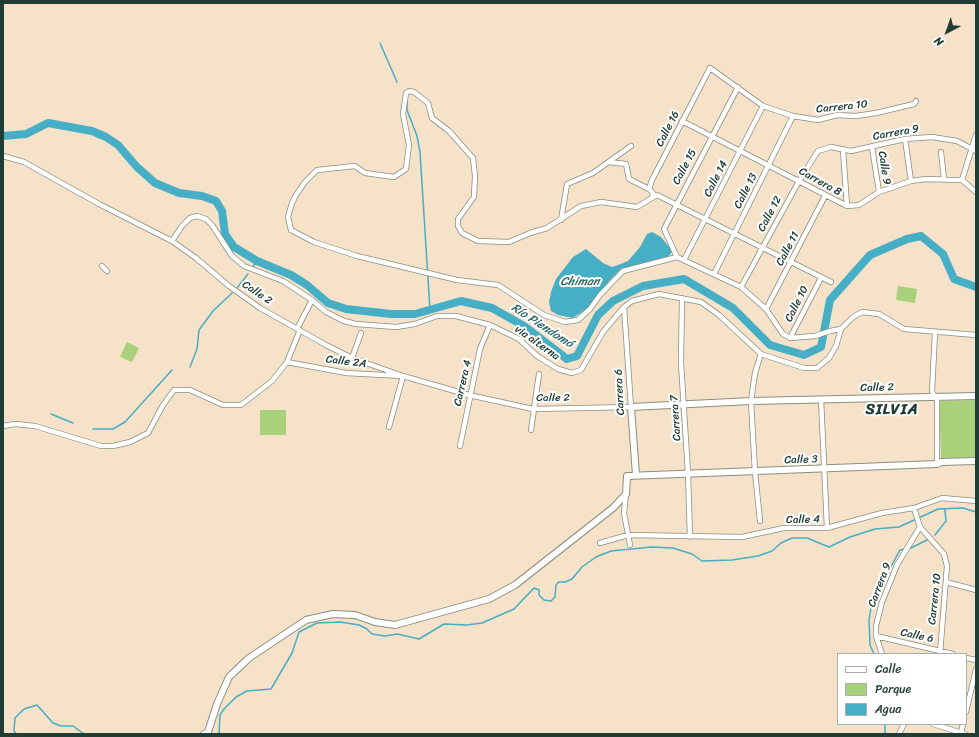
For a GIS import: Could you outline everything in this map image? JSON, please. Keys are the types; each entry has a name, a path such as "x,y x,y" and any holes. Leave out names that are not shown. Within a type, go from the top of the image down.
{"main road":[{"name":"Calle 2","path":"631,407 752,401 976,396"},
{"name":"Carrera 6","path":"631,407 636,476"},
{"name":"Calle 3","path":"626,494 627,476 825,469 976,461"},
{"path":"204,734 208,732 217,704 229,678 249,658 306,620 333,614 355,615 375,622 395,625 489,599 515,585 613,508 626,494"}],"street":[{"name":"Carrera 10","path":"710,68 738,86 763,106 793,116 818,120 837,115 856,116 914,104 916,101"},
{"name":"Calle 16","path":"649,189 710,68"},
{"name":"Calle 15","path":"677,257 664,229 675,204 738,86"},
{"path":"654,196 637,207 601,202 581,206 547,228 509,242 478,241 462,233 458,226 458,219 474,197 475,176 472,158 449,130 432,118 428,103 414,92 409,91 406,93 403,114 408,133 409,145 406,169 394,178 365,173 355,166 317,170 305,182 296,195 288,218 291,230 314,242 357,256 430,274 457,280 498,285 544,315 565,322 578,320 590,309 600,295 623,271 677,257 741,287 766,309 783,334 790,338 815,336 830,330 841,329 853,317 862,312 879,314 904,329 976,335"},
{"name":"Calle 14","path":"684,260 763,106"},
{"name":"Calle 13","path":"714,274 770,166 793,116"},
{"name":"Carrera 8","path":"682,121 847,206 859,205 878,192 911,181 926,179 962,180"},
{"path":"976,135 974,150 962,180 976,192"},
{"name":"Carrera 9","path":"818,151 831,147 852,151 905,139 932,137 957,141 974,150"},
{"path":"905,139 911,181"},
{"path":"561,220 567,184 593,173 631,146"},
{"name":"Calle 9","path":"872,147 878,192"},
{"path":"843,150 847,206"},
{"name":"Calle 12","path":"741,287 799,181 818,151"},
{"path":"942,152 944,179"},
{"name":"Calle 2","path":"3,156 24,162 99,204 172,241 260,308 352,358 403,376 469,395 533,408 631,407"},
{"path":"609,162 626,164 629,179 649,189 654,196 675,204 762,249 831,282"},
{"name":"Calle 11","path":"766,309 825,196"},
{"name":"via alterna","path":"172,241 182,226 190,218 197,216 206,219 212,225 232,256 253,270 268,274 282,281 312,300 326,312 344,321 356,324 396,327 415,324 437,316 456,316 490,325 519,340 537,356 558,369 572,373 581,370 603,332 624,307 632,301 659,294 701,302 719,315 761,354 790,365 804,368 817,368 830,358 835,350 841,329"},
{"path":"102,266 108,271"},
{"name":"Calle 10","path":"790,338 820,278"},
{"name":"Carrera 7","path":"682,298 681,363 688,473 690,537"},
{"path":"3,426 15,424 35,426 76,438 94,446 113,446 130,442 148,433 163,404 174,390 190,390 223,405 241,405 272,381 287,362 299,329 312,300"},
{"name":"Carrera 6","path":"624,307 631,407"},
{"name":"Carrera 4","path":"460,446 469,395 480,349 490,325"},
{"path":"935,332 932,392 937,400 937,464"},
{"path":"352,358 361,333"},
{"path":"760,521 755,472 752,401 755,373 761,354"},
{"name":"Calle 2A","path":"287,362 346,373 403,376"},
{"path":"531,430 539,374"},
{"path":"389,427 403,376"},
{"path":"821,399 827,528"},
{"path":"626,494 624,513 630,545"},
{"name":"Calle 4","path":"600,543 628,535 742,537 784,528 827,528 882,513 914,508 942,498 976,500"},
{"path":"613,508 620,508 624,513"},
{"name":"Carrera 10","path":"914,508 919,525 944,554 947,566 940,652"},
{"name":"Carrera 9","path":"882,653 876,636 876,626 882,602 897,565 919,525"},
{"path":"946,582 976,590"},
{"name":"Calle 6","path":"876,636 940,652"},
{"path":"967,708 976,670"},
{"path":"899,734 904,725"},
{"path":"936,725 963,733"}],"green space":[{"path":"898,286 917,289 915,303 896,300"},
{"path":"127,342 139,348 132,362 120,357"},
{"path":"976,400 976,457 941,458 939,401"},
{"path":"260,410 286,410 286,435 260,435"}],"water":[{"name":"Chiman","path":"652,232 661,237 670,248 672,252 668,257 621,269 609,281 588,308 573,318 558,315 551,311 549,302 556,279 573,257 586,249 603,263 612,267 628,261 640,247 647,234"}],"waterway":[{"path":"380,43 397,82"},
{"path":"407,102 407,110 417,136 420,152 430,310"},
{"name":"Río Piendamó","path":"3,136 26,134 48,123 92,131 106,137 118,145 137,167 155,183 179,193 202,196 216,201 222,211 225,234 234,247 257,261 291,275 307,285 328,303 346,309 391,314 415,314 461,301 492,308 524,326 567,359 577,356 598,315 613,301 643,286 684,279 733,308 770,345 804,355 821,347 830,300 870,255 907,239 921,236 943,254 954,279 976,287"},
{"path":"252,268 257,261"},
{"path":"237,288 248,274"},
{"path":"190,367 197,349 199,330 213,311 232,293"},
{"path":"93,429 113,429 125,422 172,370"},
{"path":"51,414 73,423"},
{"path":"219,734 220,715 224,709 236,697 247,691 271,689 292,653 299,632 317,623 340,622 359,625 367,629 372,634 385,636 397,634 419,639 444,624 467,625 482,623 514,609 534,588 539,590 539,595 544,600 551,601 555,597 556,585 559,582 565,582 572,579 582,567 596,557 611,551 652,547 673,548 692,554 702,561 732,560 758,556 772,551 781,543 792,538 807,538 829,547 850,537 875,529 899,527 938,509 963,508 976,512"},
{"path":"935,535 946,521 945,510"},
{"path":"909,549 929,539"},
{"path":"874,653 870,645 869,620 872,601 900,550 905,549"},
{"path":"16,734 14,731 15,718 24,709 37,705 53,723 61,726 73,726 84,734"},
{"path":"885,725 885,734"}],"district":[{"name":"SILVIA","path":"892,410"}]}
